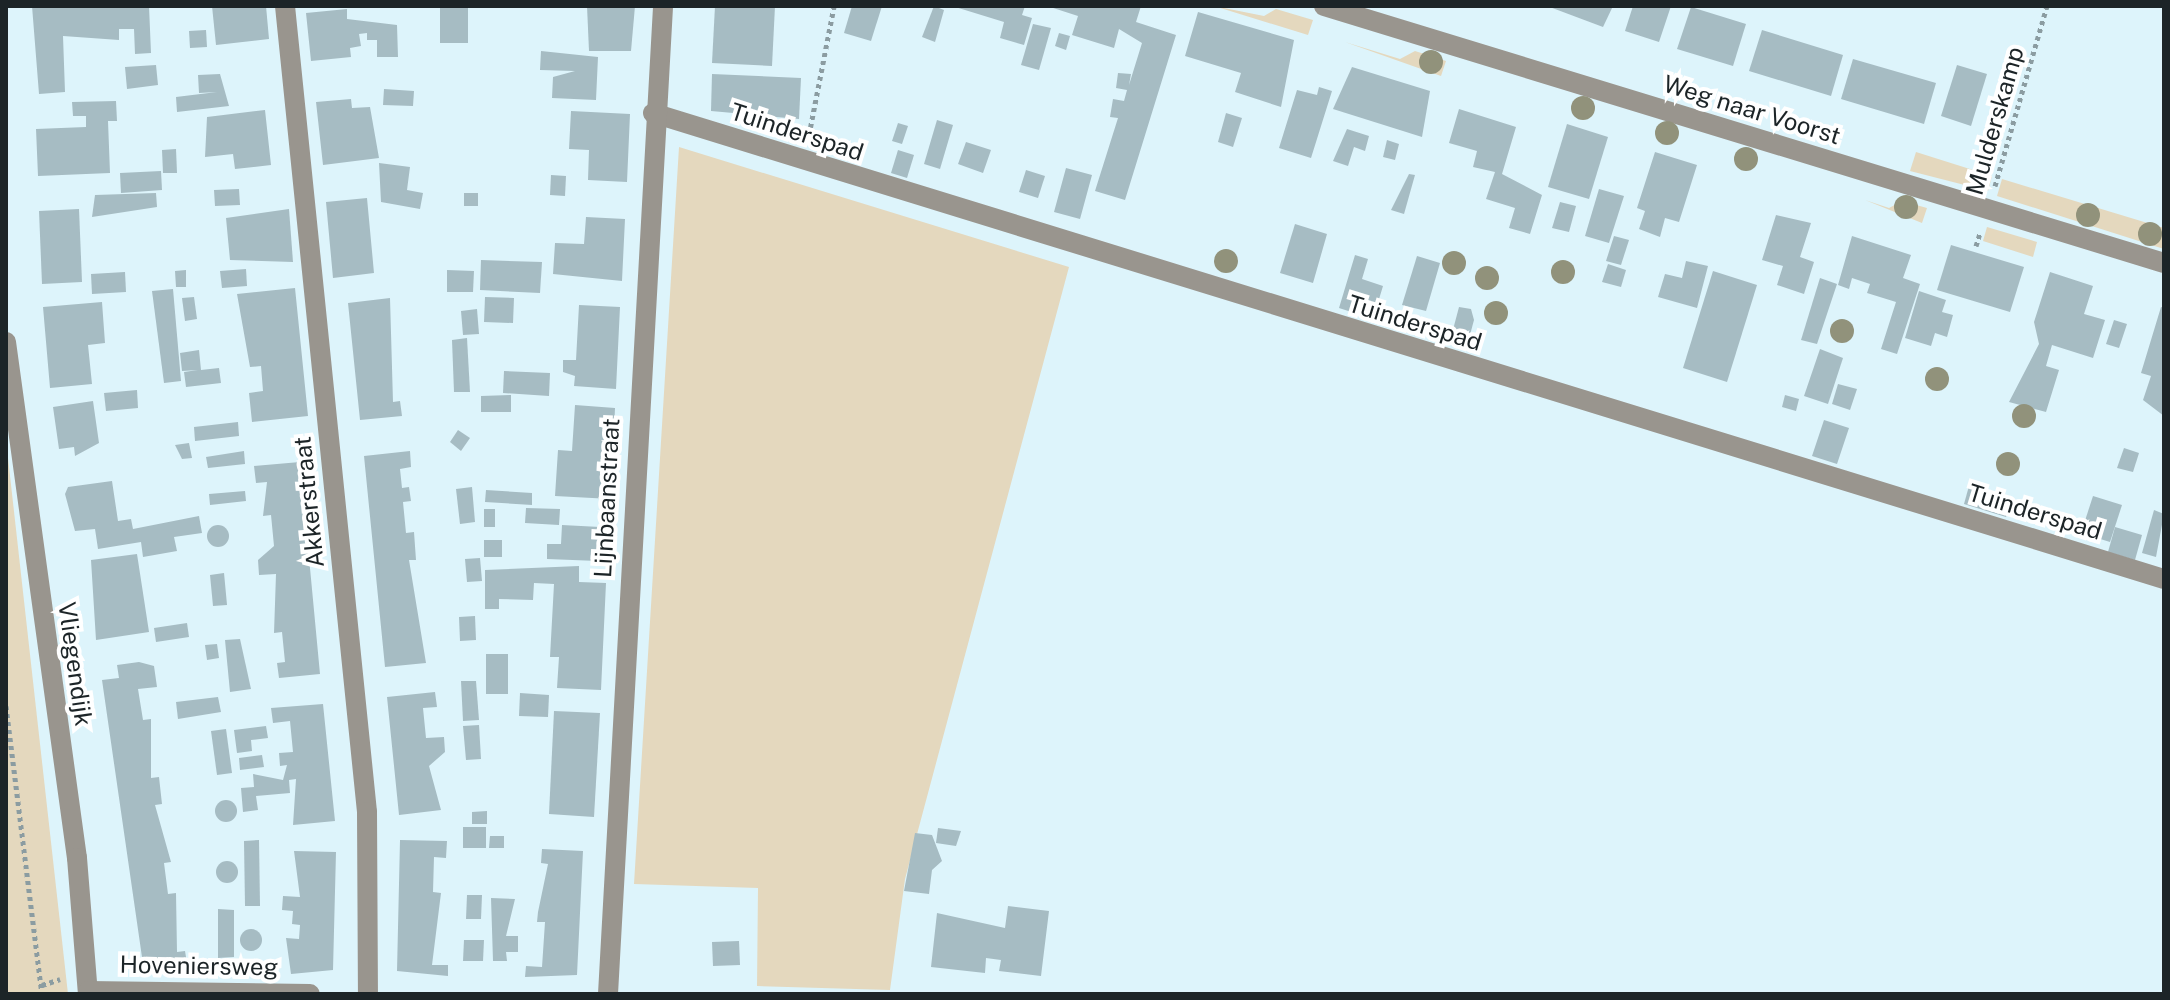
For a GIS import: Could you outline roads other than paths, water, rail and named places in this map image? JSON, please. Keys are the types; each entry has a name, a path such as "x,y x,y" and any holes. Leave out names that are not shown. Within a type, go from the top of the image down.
{"street":[{"name":"Akkerstraat","path":"285,6 367,812 368,994"},
{"name":"Lijnbaanstraat","path":"608,994 653,113 663,6"},
{"name":"Weg naar Voorst","path":"1324,6 2164,263"},
{"name":"Tuinderspad","path":"653,113 2164,579"},
{"name":"Vliegendijk","path":"6,342 77,858 88,992"},
{"name":"Hoveniersweg","path":"88,992 310,994"}]}
